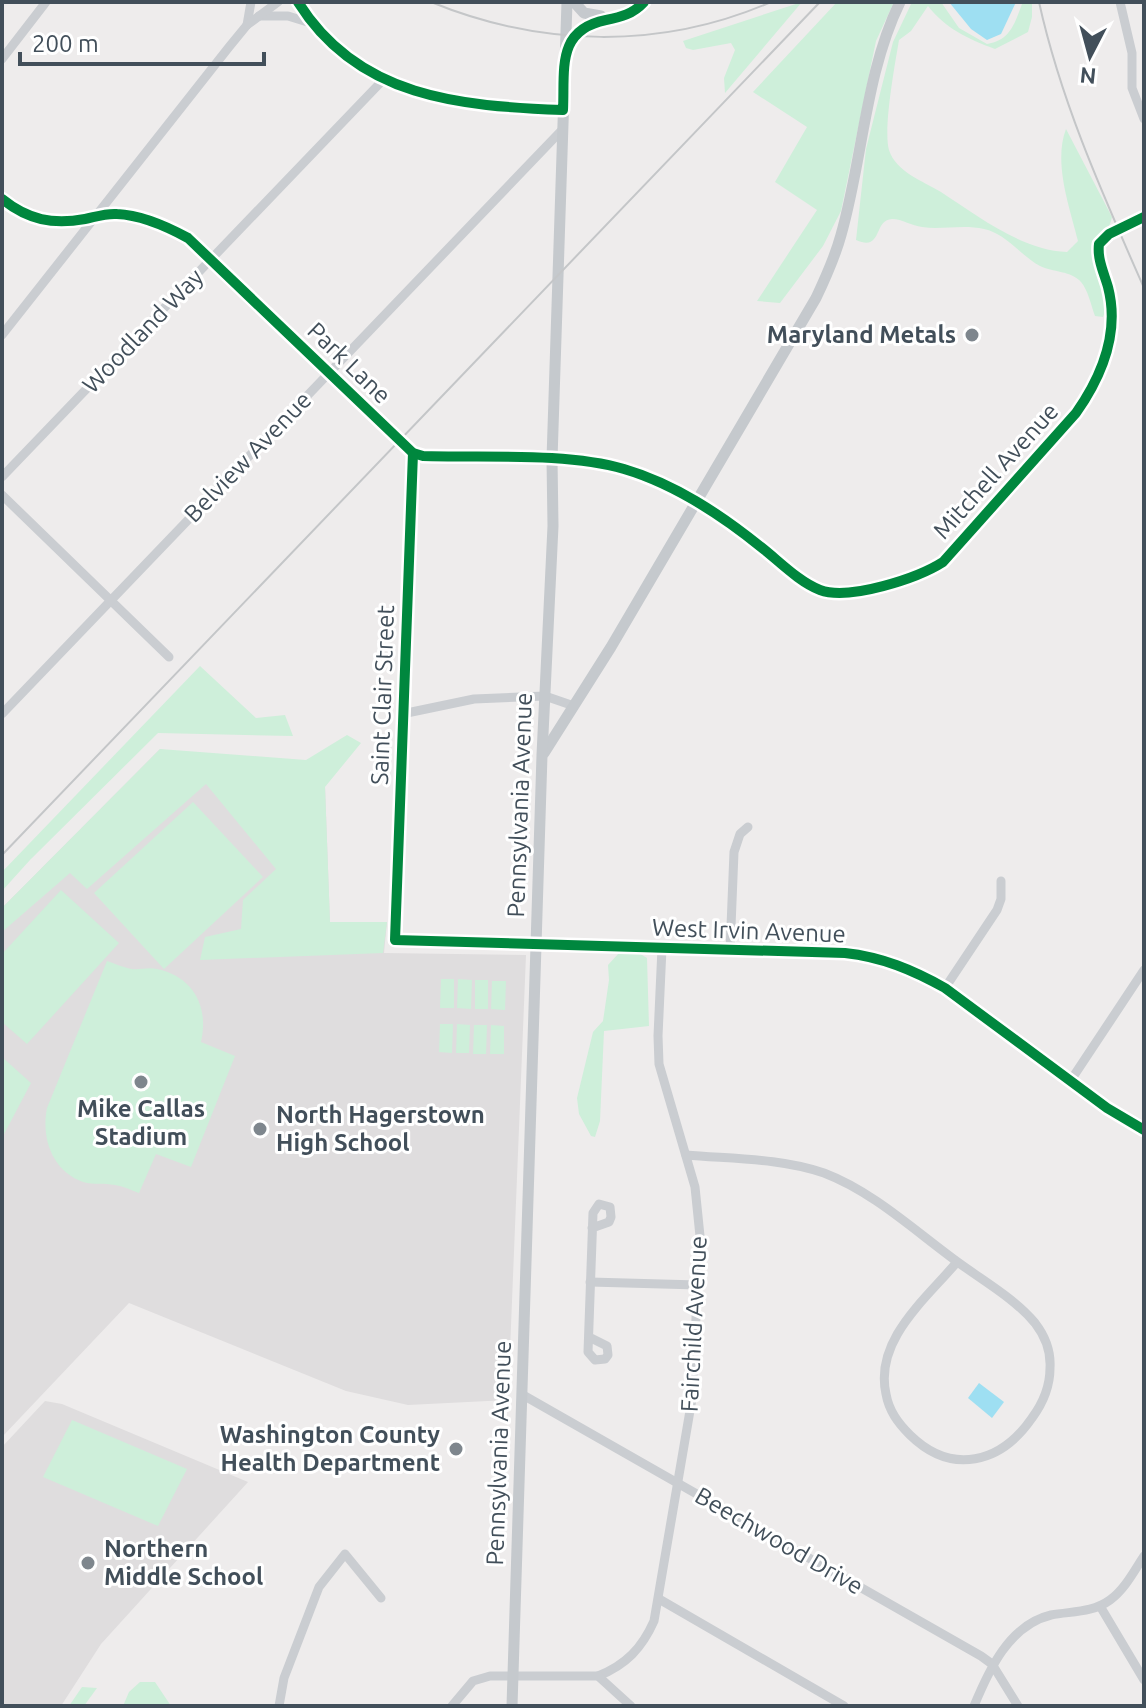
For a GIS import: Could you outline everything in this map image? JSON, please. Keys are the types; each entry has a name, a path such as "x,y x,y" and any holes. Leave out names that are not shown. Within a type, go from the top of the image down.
{"main road":[{"name":"Pennsylvania Avenue","path":"512,1706 542,755 553,526 552,459 567,2"},
{"path":"574,2 591,16 622,17"},
{"path":"565,57 573,37 583,27 622,17 644,2"},
{"path":"542,755 816,298 832,264 849,203 875,76 900,2"}],"street":[{"path":"2,59 46,2"},
{"path":"247,25 251,2"},
{"path":"2,335 247,25 278,2"},
{"path":"298,2 314,24 348,58 383,80 458,101 563,110"},
{"path":"1120,2 1132,53 1132,88 1144,119"},
{"path":"259,16 288,16 314,24"},
{"name":"Woodland Way","path":"2,477 383,80"},
{"name":"Belview Avenue","path":"2,714 561,131"},
{"name":"Park Lane","path":"2,199 14,209 42,220 71,221 113,213 150,220 188,238 413,453"},
{"path":"1131,224 1144,217"},
{"name":"Mitchell Avenue","path":"696,499 817,590 831,594 855,593 933,568 953,550 1076,413 1091,391 1102,370 1111,328 1109,290 1098,252 1099,244 1109,234"},
{"path":"413,453 423,456 598,463 626,470 696,499"},
{"name":"Saint Clair Street","path":"395,940 413,453"},
{"path":"2,495 169,657"},
{"path":"402,714 474,699 545,696 574,706"},
{"path":"730,951 734,852 740,834 748,827"},
{"path":"945,988 997,910 1001,899 1001,881"},
{"name":"West Irvin Avenue","path":"395,940 861,955 898,965 945,988 1107,1108 1144,1130"},
{"name":"Fairchild Avenue","path":"598,1676 615,1669 637,1651 654,1621 695,1375 699,1217 686,1155 659,1064 662,948"},
{"path":"1071,1080 1142,977"},
{"path":"686,1155 804,1168 836,1178 875,1201 1014,1304 1037,1325 1048,1349 1051,1369 1045,1397 1010,1445 991,1455 964,1459 929,1451 911,1436 891,1410 883,1380 886,1357 898,1331 957,1262"},
{"path":"589,1337 592,1228"},
{"path":"590,1282 698,1285"},
{"name":"Beechwood Drive","path":"523,1395 992,1664 1018,1706"},
{"path":"279,1706 284,1678 319,1587 345,1554 381,1598"},
{"path":"974,1706 992,1664 1035,1621 1100,1606 1122,1588 1144,1556"},
{"path":"659,1599 844,1706"},
{"path":"1100,1606 1144,1680"},
{"path":"452,1706 473,1681 490,1676 598,1676 631,1706"}],"shaded area":[{"name":"North Hagerstown High School","path":"160,749 325,786 330,923 387,922 384,953 526,955 508,1400 408,1405 346,1391 129,1303 2,1437 2,908"},
{"name":"Northern Middle School","path":"45,1401 62,1404 248,1482 101,1644 61,1706 2,1706 2,1447"}],"green space":[{"path":"802,2 725,93 724,78 735,50 731,43 693,50 686,48 683,41"},
{"path":"837,2 894,2 876,41 841,211 823,246 780,303 757,301 817,210 775,182 807,127 753,92"},
{"path":"912,2 941,2 959,28 987,44 1006,35 1022,4 1032,2 1028,32 995,49 958,32 928,6 911,31 899,40 888,112 889,150 904,170 985,221 1033,245 1067,252 1078,241 1062,171 1062,142 1066,129 1112,217 1097,253 1106,302 1103,317 1095,316 1086,289 1077,278 1040,266 1000,235 984,229 922,227 892,219 882,224 870,242 856,240 866,149 893,42"},
{"path":"200,666 256,718 285,715 293,736 158,733 2,891 2,872"},
{"path":"347,735 361,743 325,787 330,922 387,922 383,953 200,960 205,937 241,929 243,900 276,869 206,784 87,889 70,873 2,932 2,908 160,749 306,760"},
{"path":"193,802 263,877 164,969 94,893"},
{"path":"61,890 119,943 27,1044 2,1022 2,954"},
{"path":"634,950 647,958 649,1026 604,1031 600,1121 595,1137 591,1136 579,1114 577,1098 593,1032 603,1021 608,965 619,953"},
{"name":"Mike Callas Stadium","path":"107,961 132,969 157,969 181,979 196,995 200,1006 203,1017 201,1042 235,1056 191,1167 156,1154 139,1193 72,1177 56,1162 46,1131 47,1108"},
{"path":"441,979 454,979 454,1008 440,1008"},
{"path":"458,979 472,980 471,1009 457,1008"},
{"path":"475,980 488,980 488,1009 475,1009"},
{"path":"492,981 506,981 505,1010 491,1009"},
{"path":"440,1024 453,1024 452,1053 439,1052"},
{"path":"457,1024 470,1025 469,1053 456,1053"},
{"path":"474,1025 487,1025 486,1054 473,1054"},
{"path":"491,1025 504,1026 504,1054 490,1054"},
{"path":"2,1057 31,1083 2,1138"},
{"path":"72,1420 187,1469 158,1526 43,1477"},
{"path":"140,1682 155,1682 171,1706 123,1706 129,1692"},
{"path":"82,1687 97,1688 84,1706 69,1706"}],"water":[{"path":"949,2 1016,2 1001,34 987,40 971,29"},
{"path":"979,1383 1004,1402 992,1418 968,1398"}],"tunnel":[{"path":"1109,234 1131,224"}],"railway":[{"path":"431,2 515,28 601,37 687,29 771,2"},
{"path":"2,855 820,2"},
{"path":"1039,2 1071,112 1144,288"}],"cycle path":[{"path":"298,2 322,34 350,59 381,77 450,99 563,110 564,66 571,42 590,25 626,14 644,2"},
{"path":"2,199 21,212 41,219 62,221 109,214 136,216 188,238 413,453 423,456 577,460 643,475 713,512 804,582 833,593 883,586 917,575 943,562 1076,413 1101,369 1110,337 1111,304 1099,244 1109,234 1144,217"},
{"path":"413,453 395,940 845,953 884,961 945,988 1107,1108 1144,1130"}],"place":[{"name":"Maryland Metals","path":"972,335"},
{"name":"Mike Callas Stadium","path":"141,1082"},
{"name":"North Hagerstown High School","path":"260,1129"},
{"name":"Washington County Health Department","path":"456,1449"},
{"name":"Northern Middle School","path":"88,1563"}]}
